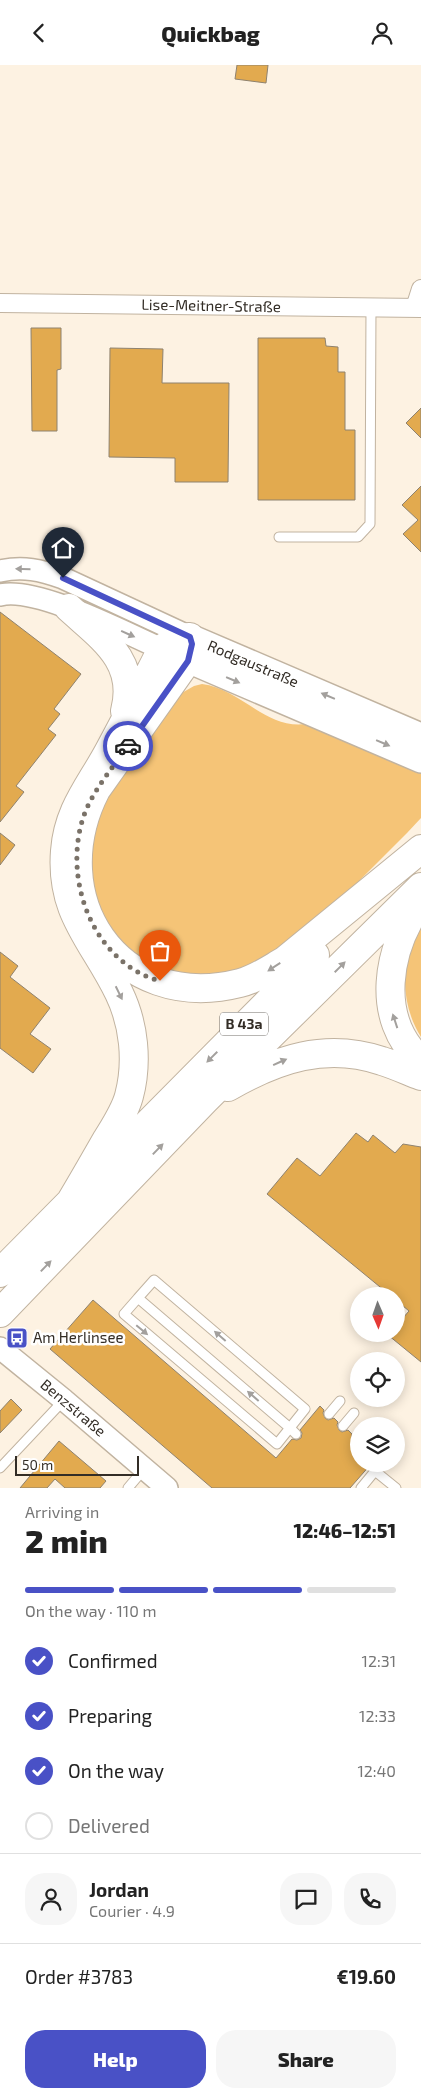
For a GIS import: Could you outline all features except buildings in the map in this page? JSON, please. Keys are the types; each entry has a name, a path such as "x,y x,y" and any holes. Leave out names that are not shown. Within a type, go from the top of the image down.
{"highway":[{"path":"69,608 106,641 123,665 128,678 128,701 120,730"},
{"path":"70,1201 120,1118 129,1097 133,1078 133,1045 127,1013 119,991 78,923 69,902 64,866 67,832 85,788 110,751 162,649 177,638 189,649 96,790 86,810 80,831 77,863 82,899 96,931 121,961 148,978 172,985 210,988 242,983 284,961 421,850"},
{"name":"B 43a","path":"0,1273 250,1019 421,850"},
{"name":"B 43a","path":"6,1307 205,1099 421,887"},
{"path":"421,901 413,912 399,942 394,957 390,985 395,1022 401,1036 421,1061"},
{"path":"205,1099 287,1059 307,1054 346,1053 364,1056 381,1060 421,1076"}],"main road":[{"name":"Rodgaustraße","path":"189,649 421,736"},
{"name":"Rodgaustraße","path":"189,649 421,760"}],"street":[{"path":"418,308 421,289"},
{"name":"Lise-Meitner-Straße","path":"0,303 418,308"},
{"name":"Rodgaustraße","path":"0,571 22,568 42,571 63,578 189,649"},
{"path":"0,595 24,594 69,608 162,649"},
{"name":"Benzstraße","path":"0,1348 167,1488"}],"lane":[{"path":"279,537 358,537 370,524 371,307"},
{"path":"154,1280 305,1409 293,1431 277,1444 124,1314 154,1280"},
{"path":"138,1298 293,1431"},
{"path":"0,1467 64,1400"},
{"path":"329,1414 340,1401"},
{"path":"343,1426 354,1413"},
{"path":"128,1488 144,1469"},
{"path":"361,1488 375,1471 396,1488"}],"shaded area":[{"path":"202,684 228,693 265,715 291,724 305,724 421,773 421,818 407,833 282,958 216,984 138,965 87,900 91,812 180,694"},
{"path":"421,925 421,1037 409,1010 405,981 409,951"}],"way so far":[{"path":"128,746 96,790 86,810 80,831 78,850 79,881 82,899 90,919 103,940 121,961 148,978 160,981"}],"place":[{"name":"Am Herlinsee","path":"17,1338"}],"route":[{"path":"63,578 190,637 192,653 188,661 128,746"}]}
